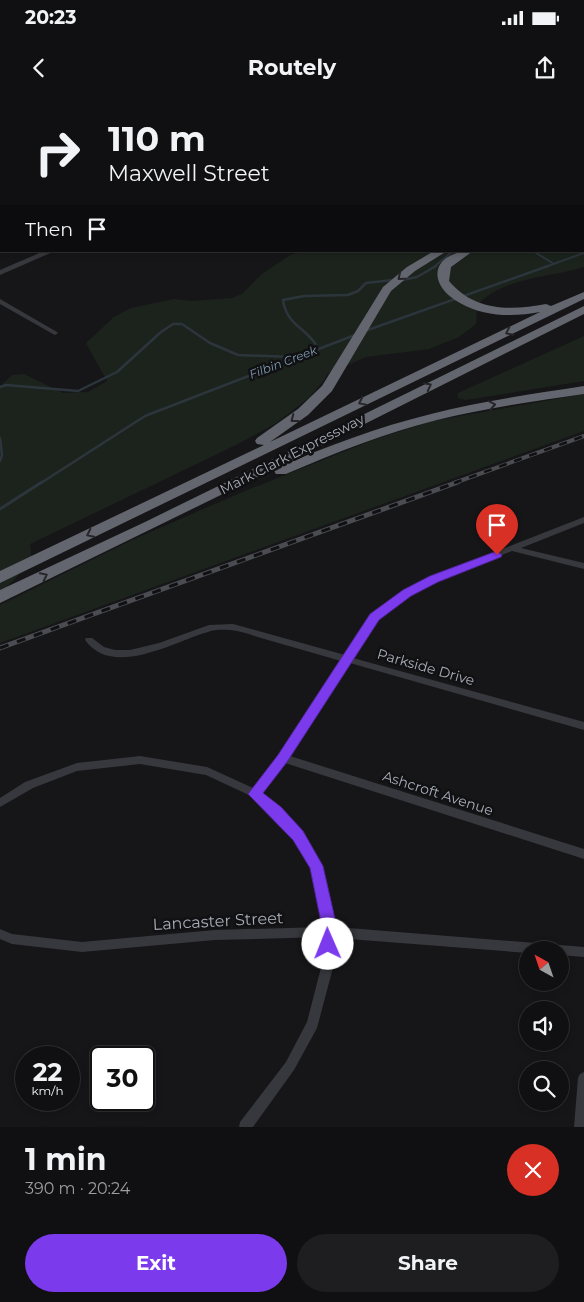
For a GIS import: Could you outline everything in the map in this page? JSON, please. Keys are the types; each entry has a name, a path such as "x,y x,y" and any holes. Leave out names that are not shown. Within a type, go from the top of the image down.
{"highway":[{"path":"108,525 248,449 280,429 302,412 320,396 334,378 387,289 411,269 440,252"},
{"path":"466,252 449,261 445,266 442,276 446,286 454,295 474,306 506,311 528,311 584,295"},
{"name":"Mark Clark Expressway","path":"0,578 584,295"},
{"name":"Mark Clark Expressway","path":"0,597 150,525 584,309"},
{"path":"150,525 329,451 401,425 459,411 584,390"}],"street":[{"path":"0,273 49,252"},
{"path":"0,301 55,333"},
{"path":"255,794 283,758 374,617 407,593 434,579 584,520"},
{"path":"513,549 584,566"},
{"name":"Parkside Drive","path":"89,640 106,652 126,654 142,652 208,628 233,627 584,726"},
{"name":"Ashcroft Avenue","path":"283,758 584,854"},
{"path":"0,803 29,785 77,767 140,760 208,771 255,794 276,811 298,836 316,866 331,932 329,960 313,1024 290,1066 245,1127"},
{"name":"Lancaster Street","path":"0,934 12,938 82,947 215,935 331,932 519,947"},
{"name":"Lancaster Street","path":"569,951 584,952"},
{"path":"580,1127 584,1078"}],"shaded area":[{"path":"300,252 584,252 584,267 527,280 500,289 477,305 476,324 459,337 429,349 366,357 327,374 310,397 275,424 236,445 30,544 32,561 0,594 0,386 12,375 24,374 63,393 88,392 107,381 86,343 114,317 131,308 174,299 192,301 232,298 242,294 262,274 290,255"},
{"path":"584,336 584,381 466,400 458,398 458,393"},
{"path":"584,394 584,431 0,643 0,605 132,540 245,491 373,440 432,421"}],"waterway":[{"path":"434,267 452,252"},
{"path":"535,252 554,264"},
{"name":"Filbin Creek","path":"554,264 584,253"},
{"name":"Filbin Creek","path":"545,267 554,264"},
{"path":"402,280 417,277 436,266"},
{"name":"Filbin Creek","path":"365,331 548,266"},
{"path":"318,348 314,341 293,322 285,309 283,300 304,296 348,295 358,291 366,283 393,280"},
{"path":"0,387 6,385 78,391 117,372 161,332 173,324 182,324 210,343 238,355 293,357"},
{"name":"Filbin Creek","path":"41,483 145,416 355,335"},
{"path":"0,438 2,455 0,461"},
{"name":"Filbin Creek","path":"0,509 42,482"}],"railway":[{"path":"454,483 584,436"},
{"path":"0,648 458,482"}],"route":[{"path":"328,944 331,932 316,866 298,836 276,811 255,794 283,758 374,617 407,593 434,579 497,555"}]}
